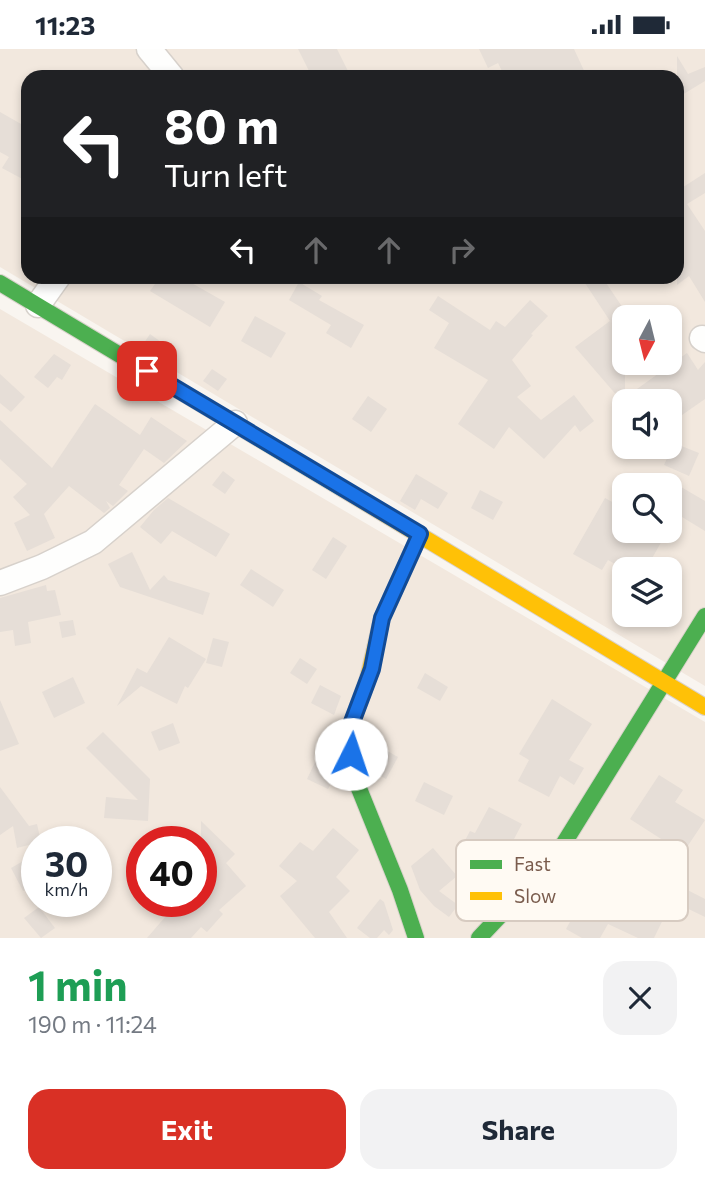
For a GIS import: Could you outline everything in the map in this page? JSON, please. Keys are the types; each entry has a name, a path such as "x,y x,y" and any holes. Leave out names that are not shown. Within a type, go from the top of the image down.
{"street":[{"path":"149,49 166,70"},
{"path":"0,283 705,707"},
{"path":"38,305 53,284"},
{"path":"0,583 93,543 235,423"},
{"path":"416,938 400,890 358,786 351,754 352,722 372,669 382,618 420,534"},
{"path":"566,840 705,616"},
{"path":"479,938 495,921"}],"shaded area":[{"path":"0,49 705,49 705,686 29,284 684,284 684,70 21,70 21,279 0,267"},
{"path":"0,309 705,722 705,938 0,938"}],"building":[{"path":"298,49 337,49 348,70 308,70"},
{"path":"479,49 574,49 584,70 502,70 498,63 488,68"},
{"path":"677,56 688,74 705,67 705,81 684,94 684,70 677,70"},
{"path":"0,112 21,124 21,178 2,168 9,157 0,152"},
{"path":"705,173 705,193 687,204 705,231 705,302 689,276 684,280 684,186"},
{"path":"155,284 193,284 225,302 210,327 150,291"},
{"path":"298,284 302,284 322,296 319,300 364,325 351,348 326,333 331,325 289,300"},
{"path":"586,284 607,284 621,305 612,305 612,375 625,375 625,389 612,390 575,347 610,321"},
{"path":"438,296 490,330 496,321 505,327 530,300 548,316 512,360 531,386 517,397 541,420 574,395 594,421 580,432 575,425 544,459 509,427 494,449 458,424 488,380 434,348 449,323 429,310"},
{"path":"255,316 286,333 271,358 241,341"},
{"path":"150,334 168,347 161,357 142,346"},
{"path":"687,353 698,370 705,362 705,399 682,415 682,389 637,389 656,375 682,375 682,357"},
{"path":"54,354 71,365 62,380 57,377 48,388 34,377"},
{"path":"212,369 227,379 218,391 203,381"},
{"path":"0,374 25,397 11,412 0,403"},
{"path":"368,396 387,409 371,432 352,419"},
{"path":"95,404 140,435 151,417 187,441 164,463 144,449 119,485 128,491 113,506 106,501 110,508 104,513 69,486 44,514 55,538 27,551 14,523 30,515 13,497 27,484 0,459 0,420 52,468"},
{"path":"682,446 699,453 689,476 664,465 667,459 682,459"},
{"path":"223,471 235,480 225,494 212,485"},
{"path":"416,474 448,493 438,509 421,499 415,510 400,501"},
{"path":"682,488 705,501 705,531 682,517"},
{"path":"480,490 503,502 493,520 471,508"},
{"path":"168,498 230,534 216,557 172,531 161,544 140,527"},
{"path":"605,498 612,502 612,543 661,543 653,557 612,557 612,562 608,560 602,570 573,554"},
{"path":"333,537 347,546 326,579 312,570"},
{"path":"132,552 150,590 164,575 168,580 210,593 203,615 120,587 108,564"},
{"path":"251,569 284,590 273,607 240,585"},
{"path":"46,585 47,591 55,590 61,615 28,622 31,643 15,646 13,630 0,632 0,598"},
{"path":"73,620 76,635 62,638 59,622"},
{"path":"169,637 206,659 188,688 185,686 177,704 141,686 117,706 137,668 147,673"},
{"path":"213,638 229,642 222,667 206,663"},
{"path":"300,658 317,669 307,684 290,673"},
{"path":"425,673 448,687 440,701 417,688"},
{"path":"73,677 85,703 54,718 42,692"},
{"path":"320,685 341,696 334,715 311,703"},
{"path":"552,699 592,724 569,760 584,768 574,785 560,776 549,797 518,781 529,760 519,754"},
{"path":"0,700 19,744 0,751"},
{"path":"173,723 180,743 159,751 151,732"},
{"path":"103,732 150,779 148,821 104,818 106,797 138,800 86,748"},
{"path":"371,742 398,757 386,779 375,773"},
{"path":"320,752 332,758 336,774 328,789 307,779"},
{"path":"659,775 683,790 675,802 705,820 688,846 688,840 663,840 630,819"},
{"path":"424,782 453,796 444,815 415,801"},
{"path":"0,787 29,826 21,826 21,847 17,848 13,826 0,835"},
{"path":"489,807 522,824 513,840 465,840 470,831 475,833"},
{"path":"333,828 359,850 336,877 350,891 329,912 347,938 315,938 280,896 297,881 279,866 300,842 313,851"},
{"path":"217,837 235,854 226,863 246,886 219,910 223,914 207,932 201,927 191,938 147,938 165,917 217,917"},
{"path":"433,848 456,875 439,891 456,904 449,917 434,906 420,890 411,866"},
{"path":"21,862 21,887 11,868"},
{"path":"688,890 705,899 705,917 688,909"},
{"path":"380,899 384,902 393,930 389,935 384,930 377,938 370,938 357,928"},
{"path":"47,917 55,928 41,938 24,918"},
{"path":"570,921 662,921 654,938 638,938 608,924 600,938 582,938 566,929"}],"traffic: fast":[{"path":"0,283 343,489"},
{"path":"566,840 705,616"},
{"path":"368,678 352,722 351,754 358,786 400,890 416,938"},
{"path":"479,938 495,921"}],"traffic: slow":[{"path":"343,489 705,707"},
{"path":"368,678 382,618 420,534"}],"route":[{"path":"147,371 420,534 382,618 372,669 352,722 351,754"}]}
